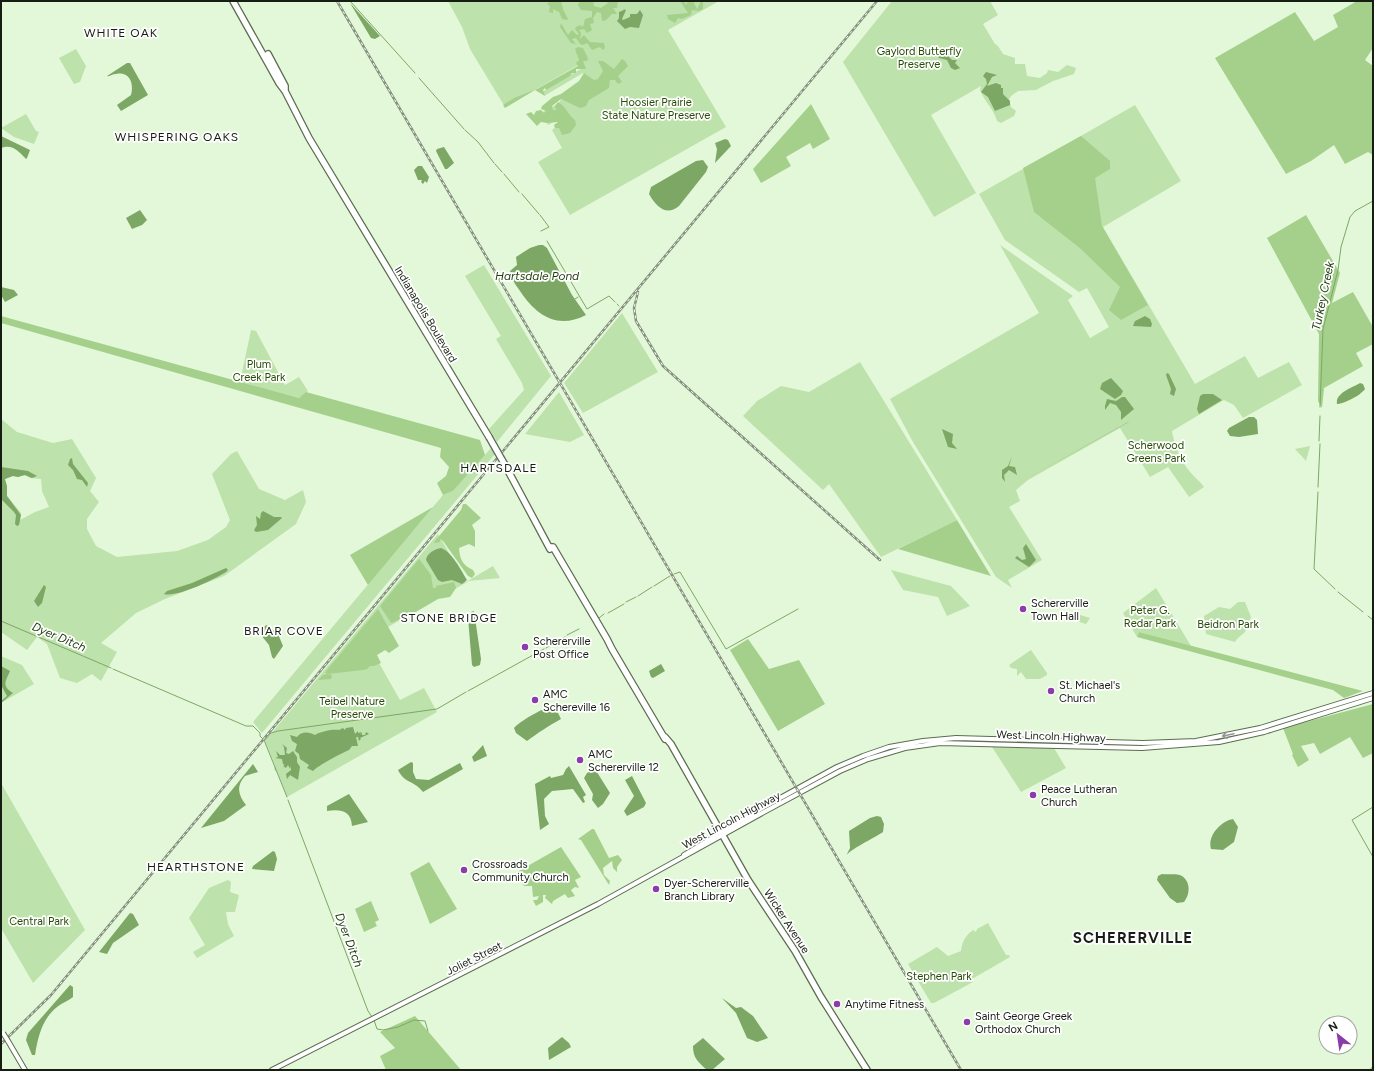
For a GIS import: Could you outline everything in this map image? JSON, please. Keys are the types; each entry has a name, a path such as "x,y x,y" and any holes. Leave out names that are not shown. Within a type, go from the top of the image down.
{"highway":[{"name":"Indianapolis Boulevard","path":"235,1 278,71 285,86 285,91 309,138 505,465 550,547 553,547 664,737 671,744 721,834"},
{"name":"Wicker Avenue","path":"721,834 736,864 748,880"},
{"name":"Wicker Avenue","path":"721,834 744,870 748,880 808,973 811,975 852,1047 867,1070"},
{"path":"736,864 744,870"},
{"name":"Wicker Avenue","path":"852,1047 864,1070"}],"main road":[{"name":"West Lincoln Highway","path":"682,857 842,765 868,754 908,743 956,738 1143,743 1196,741 1260,728 1373,693"},
{"name":"West Lincoln Highway","path":"721,834 850,766 905,748 954,743 1142,748 1198,745 1246,736 1373,698"},
{"name":"Joliet Street","path":"272,1070 598,904 682,857"},
{"path":"2,1031 25,1070"}],"green space":[{"name":"Hoosier Prairie State Nature Preserve","path":"448,1 719,1 668,30 726,127 570,215 538,162 562,148 552,130 569,115 568,114 548,125 541,113 559,103 561,99 564,100 592,79 583,73 544,96 542,92 584,67 582,63 505,107 470,49 462,27"},
{"name":"Gaylord Butterfly Preserve","path":"892,1 990,1 998,15 983,24 1003,54 1015,58 1015,64 1025,64 1027,76 1040,78 1047,73 1048,70 1058,72 1067,65 1076,68 1074,74 1053,81 1036,90 1018,91 1011,96 1009,99 1011,107 1016,111 1014,116 1001,123 997,121 994,113 982,94 980,90 981,86 931,115 976,193 934,217 843,62"},
{"path":"76,49 86,66 80,82 74,84 59,58"},
{"name":"Scherwood Greens Park","path":"1135,105 1181,181 1103,227 1195,384 1245,356 1258,378 1289,362 1302,385 1243,418 1234,405 1224,400 1172,431 1174,442 1181,459 1187,469 1204,487 1189,497 1168,467 1150,477 1120,428 1028,480 1016,490 1020,501 1009,507 1042,560 1008,580 1012,588 996,577 913,442 890,399 1039,313 1000,245 1073,296 1068,300 1090,338 1109,327 1087,288 1079,292 1005,240 979,194"},
{"path":"26,114 36,131 39,132 34,144 14,137 1,128"},
{"path":"484,265 551,376 497,442 489,429 524,390 522,383 496,339 501,336 465,276"},
{"path":"622,313 658,372 583,413 564,383"},
{"name":"Plum Creek Park","path":"251,330 256,331 285,385 299,377 308,391 299,398 240,382"},
{"path":"860,362 957,520 881,557 829,484 823,490 743,416 757,401 781,386 809,392"},
{"path":"559,392 584,435 570,442 525,434"},
{"path":"1,419 17,432 53,443 72,439 96,478 90,491 99,502 87,519 87,529 96,546 117,557 177,551 208,540 226,527 230,520 212,474 231,454 237,451 259,489 285,500 303,490 306,502 296,524 224,576 165,599 136,613 101,643 117,652 101,681 92,674 77,683 60,678 47,644 37,637 27,650 1,632","holes":["24,475 30,478 41,479 42,491 49,507 20,520 21,513 7,496 7,486 4,481 12,476 18,477"]},
{"path":"1310,446 1306,461 1295,449"},
{"path":"491,448 495,454 262,733 253,722 443,495 453,491"},
{"name":"Teibel Nature Preserve","path":"438,534 466,582 493,566 500,578 469,581 388,627 397,643 375,656 400,700 424,688 437,712 287,797 277,771 276,772 274,769 275,766 265,741"},
{"path":"891,570 951,586 970,606 947,616 938,597 903,590"},
{"name":"Peter G. Redar Park","path":"1156,588 1191,646 1139,632 1137,637 1123,613"},
{"name":"Beidron Park","path":"1238,602 1245,602 1251,617 1245,632 1235,642 1206,634 1204,616 1219,607 1230,609"},
{"path":"1077,614 1090,618 1086,624 1070,619"},
{"path":"1031,650 1047,673 1047,675 1040,679 1026,679 1021,672 1017,676 1017,669 1011,668 1009,665"},
{"path":"1,656 22,665 34,684 1,703"},
{"path":"992,747 1054,748 1066,768 1021,792"},
{"name":"Central Park","path":"1,783 85,930 33,983 1,928"},
{"path":"228,880 231,882 230,892 239,895 235,912 226,912 228,924 234,936 197,958 193,952 205,945 189,918 209,888"},
{"name":"Stephen Park","path":"988,923 1006,955 1009,955 1010,957 972,979 973,982 934,1003 931,1003 908,964 937,947 948,956 961,951 966,937 973,930 976,932 977,929"}],"shaded area":[{"path":"551,1 561,1 568,19 567,20 562,19 559,12 553,9 553,13 549,12 550,6 547,4"},
{"path":"580,1 593,1 594,6 601,8 608,3 606,1 618,1 617,8 613,8 617,14 612,14 606,20 602,21 601,13 597,12 593,18 594,23 590,24 592,30 587,33 584,29 579,30 581,33 580,39 584,35 590,42 604,43 605,48 603,50 600,47 592,50 587,43 583,45 580,44 576,38 572,39 576,44 571,43 560,27 561,23 568,35 572,30 577,35 579,34 575,29 576,27 580,25 583,27 585,19 592,17 592,11 581,10 578,5"},
{"path":"680,1 684,1 686,5 688,1 693,1 697,9 701,1 703,1 703,9 699,11 692,10 691,15 682,19 678,18 675,23 668,19 667,15 688,13"},
{"path":"1357,1 1373,1 1373,48 1365,60 1373,66 1373,155 1368,152 1345,164 1334,145 1311,161 1286,174 1215,58 1295,12 1314,41 1338,27 1333,15"},
{"path":"578,47 583,48 588,58 587,61 583,61 586,69 576,69 576,73 572,73 570,76 546,90 545,88 543,90 545,96 535,90 505,108 503,105 514,98 537,89 578,66 576,63 579,60 575,49"},
{"path":"622,59 628,66 618,76 622,82 618,84 615,80 610,80 609,88 589,100 586,106 580,108 561,99 552,106 553,110 556,110 555,106 558,102 575,120 576,125 570,133 562,135 559,128 555,128 554,125 558,122 541,122 537,126 526,114 531,112 534,115 536,111 541,110 544,113 546,111 541,109 542,106 553,97 561,94 579,81 584,73 594,80 598,79 603,71 598,61 603,61 614,69"},
{"path":"811,104 830,139 813,149 810,143 786,157 791,166 761,183 753,169"},
{"path":"1081,136 1110,161 1110,169 1095,178 1102,226 1148,305 1121,320 1109,310 1120,287 1081,249 1034,212 1023,168"},
{"path":"1306,215 1340,273 1332,303 1353,292 1373,327 1373,344 1356,353 1363,366 1324,388 1322,408 1318,401 1319,334 1267,238"},
{"path":"1,316 299,398 306,392 480,440 485,455 453,491 443,495 437,483 446,476 449,467 440,457 441,448 1,323"},
{"path":"463,504 466,504 481,518 472,525 475,531 475,547 469,544 459,548 462,561 466,566 473,570 475,574 472,578 468,576 443,541 440,539 440,542 434,542 461,510"},
{"path":"433,507 368,585 350,555"},
{"path":"957,520 991,576 898,549"},
{"path":"419,559 431,575 433,588 454,582 456,588 450,597 438,599 409,616 391,623 380,606"},
{"path":"378,609 399,646 389,653 385,650 377,655 381,663 370,666 367,669 328,674 325,673 326,671"},
{"path":"1139,632 1363,691 1344,698 1333,690 1137,637"},
{"path":"748,639 769,669 799,660 825,704 778,731 730,650"},
{"path":"323,675 332,675 331,679 318,680"},
{"path":"1373,704 1373,753 1363,758 1350,737 1320,754 1314,743 1301,746 1309,760 1298,767 1292,755 1293,754 1283,728"},
{"path":"594,829 609,858 618,855 622,860 617,867 617,872 613,868 612,861 603,868 604,875 610,881 609,885 581,840 578,839"},
{"path":"561,847 581,877 575,880 579,888 575,887 571,890 575,896 568,898 565,894 553,901 552,904 545,898 546,895 543,895 543,902 536,906 533,900 537,900 539,896 533,897 532,886 524,886 521,881 522,878 520,878 517,872"},
{"path":"429,862 457,909 430,924 410,873"},
{"path":"371,901 379,920 375,922 377,926 364,932 355,909"},
{"path":"415,1016 461,1070 386,1070 380,1056 395,1048 380,1032"}],"water":[{"path":"350,3 380,36 375,39 371,38"},
{"path":"623,9 626,10 622,19 623,20 630,17 630,14 637,14 640,10 643,15 639,28 630,27 625,29 617,21 619,18 619,12 624,10"},
{"path":"944,51 945,53 948,51 947,55 952,60 957,60 955,63 960,68 955,70 951,68 947,60 939,58 935,53 939,55"},
{"path":"127,63 130,63 148,95 121,111 117,105 131,95 132,87 130,79 125,74 107,76"},
{"path":"986,72 997,75 992,77 987,86 996,83 1001,85 1001,88 1003,88 1003,94 1010,101 1010,105 995,111 988,97 981,92 987,84 986,79 983,76"},
{"path":"1,136 30,150 27,158 26,159 18,151 12,148 1,148"},
{"path":"725,139 728,140 731,146 715,163 717,149 715,143"},
{"path":"444,147 454,163 447,169 445,169 436,151 437,149"},
{"path":"703,160 708,167 706,172 679,206 674,209 666,210 658,206 649,194 651,187 696,161"},
{"path":"418,166 422,166 429,177 427,183 425,181 423,184 421,182 422,180 418,180 414,170"},
{"path":"140,210 147,220 142,225 132,229 126,218"},
{"name":"Hartsdale Pond","path":"543,245 547,248 572,295 586,315 566,321 548,318 526,300 513,279 510,271 517,265 516,257 530,248"},
{"path":"1,287 14,290 18,295 5,302 1,295"},
{"path":"1145,316 1150,319 1152,324 1151,327 1133,326 1135,321"},
{"path":"1167,373 1169,374 1176,389 1174,396 1170,394 1171,389 1166,375"},
{"path":"1111,378 1123,391 1121,395 1115,399 1100,389 1102,383"},
{"path":"1360,383 1363,384 1365,389 1363,391 1348,401 1337,404 1337,400 1341,394"},
{"path":"1203,394 1213,394 1222,400 1199,414 1197,409 1200,396"},
{"path":"1122,397 1125,397 1134,409 1121,420 1121,412 1116,405 1110,403 1105,410 1105,406 1107,399 1116,401"},
{"path":"1249,417 1254,417 1257,420 1258,434 1239,437 1230,436 1227,431 1229,428"},
{"path":"1130,421 1127,423 1015,485"},
{"path":"942,429 953,434 952,443 957,449 948,447"},
{"path":"1012,456 1009,466 1015,467 1017,475 1009,470 1004,475 1005,482 1002,478 1002,470 1008,466"},
{"path":"72,458 73,464 88,483 87,487 82,480 77,479 73,470 68,465 70,459"},
{"path":"1,467 28,471 37,476 32,478 25,475 18,477 13,476 5,479 7,496 21,515 19,525 17,526 15,524 16,515 1,499"},
{"path":"263,511 274,517 282,518 268,530 256,532 254,530 257,525 256,516 260,519"},
{"path":"1026,544 1036,560 1029,567 1015,558 1017,556 1022,560 1026,559 1023,548"},
{"path":"441,548 449,553 462,571 467,580 462,584 452,580 442,582 438,580 426,560 428,555 436,549"},
{"path":"226,568 228,570 226,572 186,591 164,594 167,591 192,583"},
{"path":"44,585 46,587 42,603 38,607 34,601"},
{"path":"474,611 481,659 480,665 474,667 472,665 468,618 471,612"},
{"path":"267,625 278,634 283,646 274,659 272,657 269,645 257,630"},
{"path":"661,664 665,671 653,678 651,677 649,671"},
{"path":"1,666 10,671 6,680 6,685 7,688 13,693 1,703 1,701 7,696 1,685"},
{"path":"551,706 555,707 561,719 527,741 516,733 514,728 517,725"},
{"path":"353,727 355,734 358,731 358,733 362,732 360,734 362,733 362,735 365,735 366,732 369,734 360,738 361,739 359,741 358,737 356,737 358,746 352,746 349,750 336,756 313,771 307,768 309,765 300,759 299,754 295,751 297,744 292,741 290,735 297,737 301,734 310,733 315,735 321,732 339,730 343,728 345,730 346,728"},
{"path":"282,744 287,748 286,753 289,754 293,751 297,757 297,762 300,767 298,780 290,775 287,779 286,774 291,770 291,766 290,769 288,765 286,768 283,766 285,765 283,764 282,759 275,758 278,757 276,751 280,755 285,755"},
{"path":"483,745 487,756 474,762 472,757"},
{"path":"411,762 413,763 413,772 416,779 429,780 460,763 463,769 423,792 416,785 404,778 398,770"},
{"path":"253,764 258,772 245,776 239,787 241,798 246,805 224,821 201,828"},
{"path":"569,766 586,795 583,797 585,802 583,803 573,789 552,791 544,799 545,816 549,824 540,830 535,784 550,776 551,778 563,775"},
{"path":"595,769 610,793 603,804 598,808 592,800 593,794 584,778 587,773"},
{"path":"632,776 646,803 644,807 627,816 624,811 634,796 625,780"},
{"path":"349,794 368,822 352,826 350,817 344,812 336,810 327,811 327,806"},
{"path":"877,816 881,817 884,824 883,832 857,847 846,856 850,848 849,831 870,818"},
{"path":"1233,819 1238,827 1234,842 1223,850 1211,849 1210,844 1213,834 1228,820"},
{"path":"273,851 275,852 277,859 274,871 252,869 253,866"},
{"path":"1162,874 1182,876 1185,879 1189,889 1184,902 1177,903 1170,898 1157,880 1158,876"},
{"path":"130,913 133,914 139,925 113,943 107,954 99,952"},
{"path":"70,985 73,987 73,997 57,1007 48,1017 39,1035 35,1055 32,1055 26,1040 28,1033"},
{"path":"722,998 736,1008 741,1007 753,1016 768,1038 757,1042 747,1038 736,1013"},
{"path":"562,1037 571,1047 549,1060 548,1048"},
{"path":"703,1038 725,1059 712,1070 707,1070 697,1060 694,1054 693,1046"}],"waterway":[{"path":"350,1 415,73"},
{"path":"419,78 464,129"},
{"path":"465,130 478,142 494,163"},
{"path":"495,164 502,172"},
{"path":"504,174 519,192"},
{"path":"522,194 539,214"},
{"name":"Turkey Creek","path":"1320,407 1323,329 1338,270 1341,247 1350,217 1355,211 1373,201"},
{"path":"540,215 549,227 541,231"},
{"path":"547,241 587,309 609,296 615,302"},
{"name":"Turkey Creek","path":"1319,441 1320,416"},
{"name":"Turkey Creek","path":"1318,487 1320,444"},
{"name":"Turkey Creek","path":"1318,492 1314,569 1335,589"},
{"path":"674,574 680,572 726,649 798,609"},
{"path":"654,586 670,576"},
{"path":"638,596 652,587"},
{"name":"Turkey Creek","path":"1338,592 1363,612"},
{"path":"626,602 636,597"},
{"path":"608,613 624,604"},
{"path":"599,618 604,614"},
{"name":"Turkey Creek","path":"1368,616 1373,620"},
{"name":"Dyer Ditch","path":"1,621 111,668"},
{"path":"567,635 579,629"},
{"path":"546,648 565,637"},
{"path":"468,691 544,649"},
{"name":"Dyer Ditch","path":"113,669 246,726 253,726 264,740 287,797"},
{"path":"265,740 271,733 278,731 437,709 466,692"},
{"name":"Dyer Ditch","path":"288,800 368,1011 372,1017"},
{"name":"Turkey Creek","path":"1373,807 1352,820 1373,857"},
{"name":"Dyer Ditch","path":"374,1020 377,1029 383,1030 398,1027 414,1020 425,1021 428,1031"},
{"name":"Turkey Creek","path":"1370,1070 1373,1066"}],"railway":[{"path":"337,1 961,1070"},
{"path":"1,1044 51,995 877,1"},
{"path":"638,292 634,308 636,321 663,366 880,560"}],"place":[{"name":"Schererville Town Hall","path":"1023,609"},
{"name":"Schererville Post Office","path":"525,647"},
{"name":"St. Michael's Church","path":"1051,691"},
{"name":"AMC Schereville 16","path":"535,700"},
{"name":"AMC Schererville 12","path":"580,760"},
{"name":"Peace Lutheran Church","path":"1033,795"},
{"name":"Crossroads Community Church","path":"464,870"},
{"name":"Dyer-Schererville Branch Library","path":"656,889"},
{"name":"Anytime Fitness","path":"837,1004"},
{"name":"Saint George Greek Orthodox Church","path":"967,1022"}],"district":[{"name":"WHITE OAK","path":"121,33"},
{"name":"WHISPERING OAKS","path":"177,137"},
{"name":"HARTSDALE","path":"499,468"},
{"name":"STONE BRIDGE","path":"449,618"},
{"name":"BRIAR COVE","path":"284,631"},
{"name":"HEARTHSTONE","path":"196,867"},
{"name":"SCHERERVILLE","path":"1133,938"}]}
